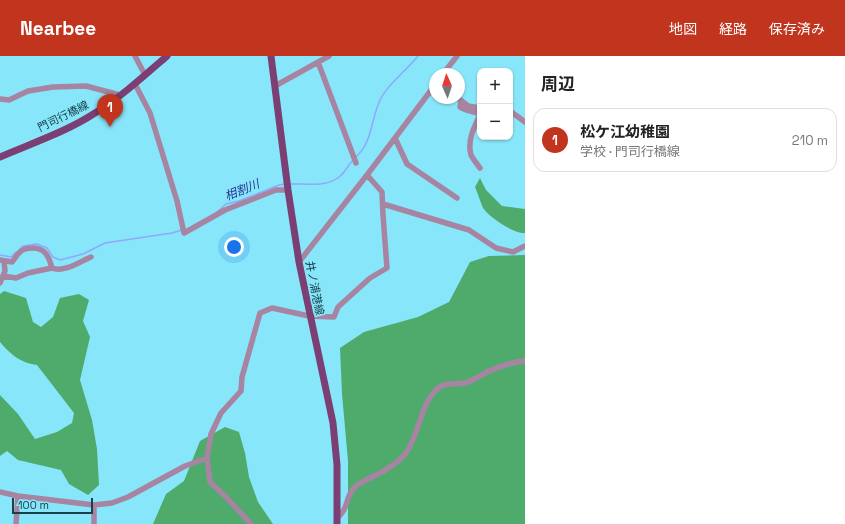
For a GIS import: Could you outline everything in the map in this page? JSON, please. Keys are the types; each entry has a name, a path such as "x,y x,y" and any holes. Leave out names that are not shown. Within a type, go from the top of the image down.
{"main road":[{"name":"門司行橋線","path":"0,157 64,130 94,114 135,84 167,56"},
{"name":"井ノ浦港線","path":"271,56 288,190 299,262 309,316 334,429 337,464 337,521"}],"street":[{"path":"135,56 145,75"},
{"path":"275,86 329,56"},
{"path":"448,68 457,56"},
{"path":"318,62 356,163"},
{"path":"135,84 150,113 177,201 184,233 224,210 276,190 288,190"},
{"path":"0,99 9,100 28,91 53,87 86,86 120,95"},
{"path":"299,262 429,93"},
{"path":"460,104 460,107 463,109 478,113 480,115 473,128 470,141 471,155 480,168"},
{"path":"465,104 477,108"},
{"path":"513,112 525,122"},
{"path":"395,138 407,164 457,198"},
{"path":"251,524 210,482 207,458 211,434 221,413 241,391 242,377 260,313 272,308 309,316 334,317 338,307 370,278 387,268 382,192 367,175"},
{"path":"383,204 469,230 496,248 513,252 525,246"},
{"path":"0,283 5,271 2,260 12,262 21,251 27,249 38,248 44,251 50,259 52,268"},
{"path":"3,276 16,278 28,273 52,268 63,269 92,257"},
{"path":"337,521 347,506 349,496 353,489 387,468 405,454 414,439 426,405 436,390 445,384 466,382 509,364 525,361"},
{"path":"0,492 18,496 94,506 112,503 185,466 207,458"},
{"path":"16,524 18,496"},
{"path":"94,506 94,524"}],"green space":[{"path":"480,178 486,190 502,206 525,209 525,233 520,233 508,228 486,212 475,187"},
{"path":"525,255 525,524 348,524 348,461 342,394 340,348 364,332 418,317 449,302 470,262 489,256"},
{"path":"4,291 26,298 33,322 41,327 53,317 60,298 79,294 89,300 83,321 90,337 80,380 92,420 97,449 99,485 88,495 69,484 61,470 18,460 7,451 0,456 0,395 18,414 35,439 57,432 72,423 74,413 37,365 17,358 0,342 0,294"},
{"path":"225,427 239,432 245,453 249,477 258,502 273,524 153,524 166,494 184,481 200,441"}],"waterway":[{"name":"相割川","path":"356,157 366,144 378,105 384,92 418,56"},
{"name":"相割川","path":"289,184 328,183 339,177 353,160"},
{"name":"相割川","path":"217,212 226,204 239,201 285,184"},
{"name":"相割川","path":"20,249 23,246 37,244 47,248 53,257 60,260 83,254 105,243 172,233 182,230"},
{"name":"相割川","path":"0,255 11,257 16,252"}],"place":[{"name":"松ケ江幼稚園","path":"110,127"}]}
